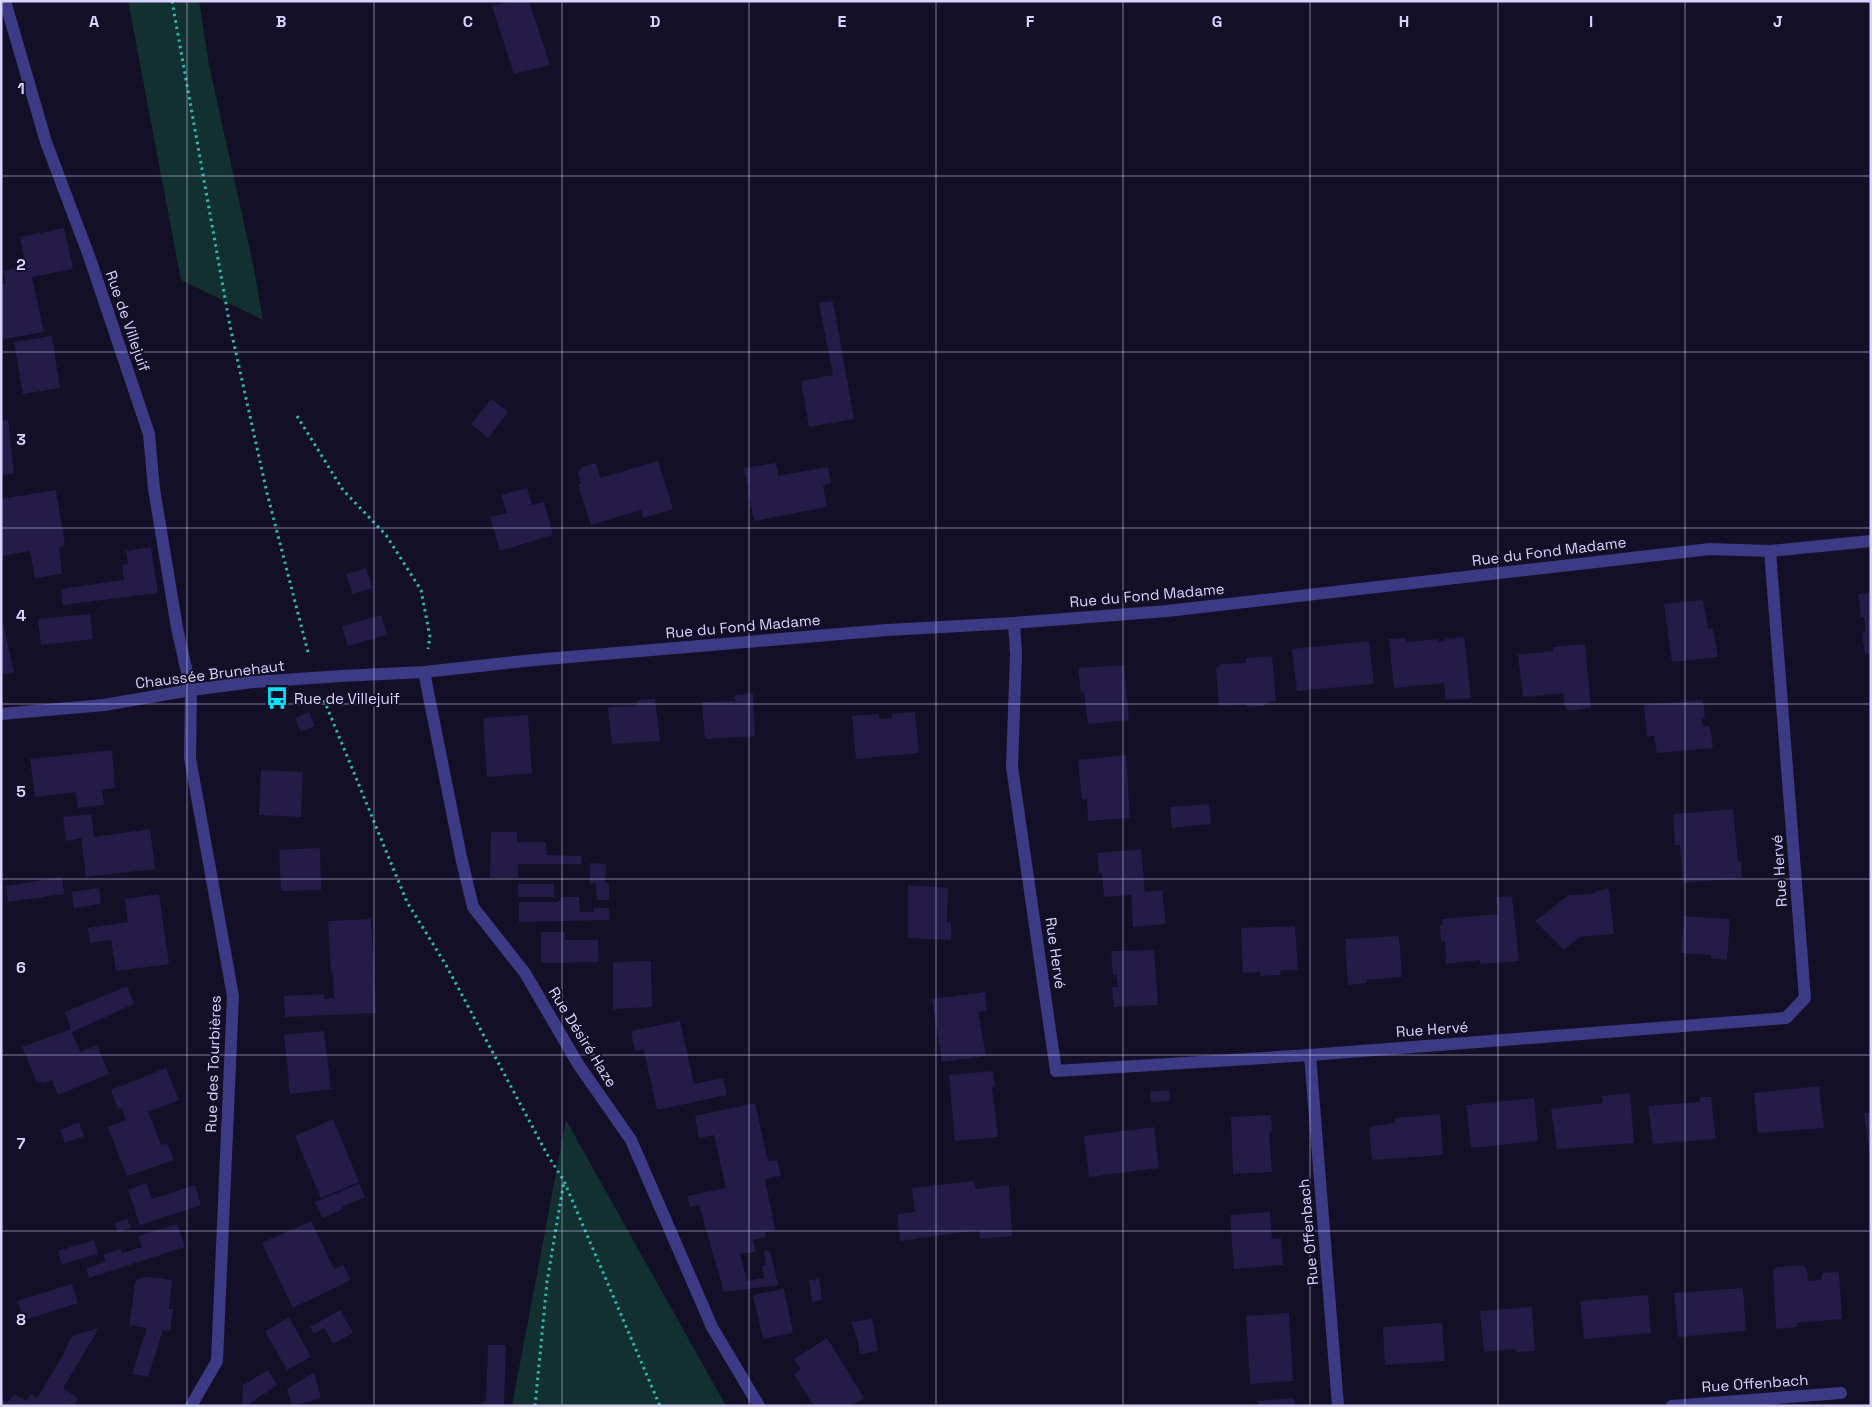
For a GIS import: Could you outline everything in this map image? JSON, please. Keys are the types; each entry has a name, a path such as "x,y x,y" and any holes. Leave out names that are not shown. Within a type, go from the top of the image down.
{"street":[{"name":"Rue de Villejuif","path":"5,1 46,142 89,256 149,434 154,489 176,628 191,690"},
{"name":"Rue du Fond Madame","path":"424,672 534,660 877,631 1167,611 1710,548 1770,551 1871,541"},
{"name":"Rue Hervé","path":"1014,623 1016,654 1012,767 1056,1071 1310,1055 1786,1018 1805,998 1770,551"},
{"name":"Chaussée Brunehaut","path":"1,714 104,705 221,685 424,672"},
{"name":"Rue Désiré Haze","path":"424,672 461,857 473,907 525,973 578,1064 631,1140 712,1327 759,1406"},
{"name":"Rue des Tourbières","path":"191,690 190,758 233,996 217,1361 191,1406"},
{"name":"Rue Offenbach","path":"1310,1055 1338,1406"},
{"name":"Rue Offenbach","path":"1672,1406 1841,1392"}],"path":[{"path":"172,1 230,326 270,503 301,629 316,678 407,902 446,965 547,1154 564,1181 660,1406"},
{"path":"297,416 343,490 386,535 421,590 430,637 424,672"},
{"path":"535,1406 547,1282 564,1181"}],"green space":[{"path":"128,1 199,1 209,65 253,264 263,320 181,280"},
{"path":"566,1120 726,1406 512,1406"}],"building":[{"path":"515,1 529,1 550,65 514,74 492,6"},
{"path":"64,228 73,269 32,277 44,332 3,339 1,329 1,284 6,283 4,271 26,266 20,237"},
{"path":"833,301 854,419 809,427 801,381 833,375 819,303"},
{"path":"52,336 60,388 23,394 14,342"},
{"path":"491,399 508,412 488,438 471,424"},
{"path":"8,420 14,474 1,475 1,421"},
{"path":"658,461 673,509 643,518 641,510 591,525 578,484 581,484 578,473 582,467 596,463 600,478"},
{"path":"776,463 778,476 828,467 831,483 823,485 827,507 754,521 744,468"},
{"path":"527,488 532,505 544,502 553,535 500,551 490,517 507,513 501,495"},
{"path":"56,490 65,545 59,547 62,574 35,578 30,551 1,556 1,499"},
{"path":"151,547 158,593 63,605 61,589 124,580 122,565 128,564 126,551"},
{"path":"366,568 372,588 353,594 346,574"},
{"path":"1871,593 1871,653 1865,654 1862,633 1866,632 1864,617 1861,617 1858,594"},
{"path":"1703,600 1708,629 1713,628 1718,657 1672,662 1664,604"},
{"path":"90,614 93,639 41,645 38,619"},
{"path":"381,615 387,635 348,646 342,626"},
{"path":"1,627 4,627 14,672 1,675"},
{"path":"1464,637 1471,698 1446,700 1444,683 1394,688 1389,639 1406,638 1407,642 1437,639 1439,642 1446,639"},
{"path":"1369,641 1374,684 1297,691 1292,649"},
{"path":"1585,644 1591,708 1569,711 1565,707 1563,693 1523,697 1518,655 1553,651 1553,647"},
{"path":"1272,656 1276,701 1268,702 1264,706 1249,707 1245,704 1219,706 1216,669 1220,664 1246,663 1246,658"},
{"path":"1124,665 1129,720 1088,724 1084,692 1081,693 1078,668"},
{"path":"753,693 755,736 705,739 702,702 735,701 735,695"},
{"path":"655,699 660,741 612,744 608,707 637,706 637,700"},
{"path":"1703,700 1705,718 1702,719 1703,727 1710,726 1713,748 1657,753 1654,736 1647,737 1644,705"},
{"path":"309,712 315,726 301,732 295,718"},
{"path":"915,712 919,753 856,759 852,716 879,714 879,719 892,718 892,714"},
{"path":"528,715 532,773 487,777 483,718"},
{"path":"112,750 115,788 102,790 104,805 78,808 76,792 35,797 30,759"},
{"path":"1126,755 1130,818 1088,821 1087,799 1082,800 1078,760"},
{"path":"261,770 303,772 301,817 259,815"},
{"path":"1209,804 1211,824 1172,828 1170,807"},
{"path":"1733,809 1738,861 1741,862 1742,878 1683,883 1680,845 1675,845 1673,814"},
{"path":"91,814 94,837 150,829 155,869 86,877 81,838 66,841 63,817"},
{"path":"491,832 517,832 517,842 546,842 547,855 581,856 582,864 518,864 518,878 490,878"},
{"path":"320,848 321,890 281,891 279,850"},
{"path":"1141,849 1145,892 1162,890 1166,924 1133,927 1131,895 1104,897 1102,873 1099,873 1097,853"},
{"path":"590,863 606,864 605,883 609,883 609,900 597,900 596,883 590,884"},
{"path":"62,877 64,894 8,902 6,886"},
{"path":"518,884 554,884 554,897 518,897"},
{"path":"908,885 948,888 947,922 951,923 951,940 908,938"},
{"path":"99,888 101,904 74,908 72,892"},
{"path":"1609,889 1614,934 1580,937 1564,950 1535,921 1569,895 1593,894 1596,891"},
{"path":"159,894 169,964 116,971 111,940 90,943 88,928 128,922 125,899"},
{"path":"1512,896 1519,961 1480,964 1480,960 1446,964 1445,941 1441,941 1440,925 1443,925 1443,919 1498,914 1496,897"},
{"path":"562,897 579,897 580,912 593,912 594,908 609,908 610,920 519,922 519,902 558,902"},
{"path":"1684,916 1730,919 1727,960 1711,958 1711,955 1681,953"},
{"path":"371,919 376,1013 285,1017 284,996 324,994 324,999 334,998 328,921"},
{"path":"1295,926 1298,970 1281,970 1280,975 1261,976 1260,972 1243,973 1241,928"},
{"path":"541,932 565,932 565,940 598,940 599,962 541,963"},
{"path":"1399,936 1402,977 1366,980 1367,983 1348,985 1345,939"},
{"path":"1154,950 1158,1005 1114,1007 1112,987 1118,987 1116,974 1113,975 1111,951"},
{"path":"613,962 651,962 652,1007 613,1009"},
{"path":"127,986 134,1004 72,1032 80,1052 97,1045 109,1074 58,1095 52,1080 43,1083 36,1080 22,1047 71,1029 65,1012"},
{"path":"985,992 987,1010 978,1012 986,1056 942,1062 932,999"},
{"path":"680,1021 694,1084 723,1078 727,1095 657,1110 644,1050 635,1051 631,1031"},
{"path":"324,1031 331,1089 290,1094 284,1035"},
{"path":"166,1068 179,1100 148,1112 161,1145 167,1143 174,1160 127,1176 108,1127 126,1120 122,1108 118,1109 111,1090"},
{"path":"993,1071 995,1086 992,1086 998,1137 955,1141 949,1075"},
{"path":"1819,1086 1824,1128 1758,1133 1754,1093"},
{"path":"1169,1090 1170,1101 1151,1102 1150,1092"},
{"path":"1630,1093 1634,1143 1557,1149 1551,1109 1603,1103 1602,1096"},
{"path":"1700,1097 1711,1097 1716,1139 1653,1144 1648,1106 1700,1102"},
{"path":"1534,1098 1538,1141 1471,1148 1466,1105"},
{"path":"755,1103 768,1161 777,1160 781,1176 765,1179 775,1230 765,1232 766,1237 753,1240 756,1252 740,1254 747,1281 764,1278 762,1266 766,1265 764,1251 770,1251 778,1285 724,1292 699,1205 690,1207 687,1196 726,1188 714,1135 699,1138 695,1116"},
{"path":"1864,1113 1871,1113 1871,1154 1870,1154"},
{"path":"1440,1114 1443,1155 1372,1160 1369,1127 1395,1123 1395,1118"},
{"path":"1271,1115 1272,1131 1269,1134 1272,1172 1233,1174 1231,1117"},
{"path":"333,1119 359,1182 321,1198 295,1136"},
{"path":"79,1122 84,1136 65,1143 60,1130"},
{"path":"1154,1127 1159,1168 1089,1177 1084,1136"},
{"path":"974,1181 976,1189 1009,1185 1012,1236 980,1239 979,1230 900,1241 897,1214 915,1212 912,1188"},
{"path":"146,1183 152,1199 195,1185 201,1205 140,1225 128,1190"},
{"path":"359,1184 365,1197 323,1218 315,1202"},
{"path":"1270,1212 1272,1239 1281,1238 1283,1265 1234,1269 1230,1215"},
{"path":"127,1219 131,1228 118,1232 115,1223"},
{"path":"311,1221 334,1269 343,1265 351,1280 293,1308 262,1243"},
{"path":"177,1224 185,1247 89,1278 86,1268 106,1262 103,1255 121,1249 122,1253 142,1247 138,1236"},
{"path":"94,1240 98,1254 62,1264 58,1251"},
{"path":"1803,1265 1807,1269 1808,1281 1822,1280 1822,1273 1839,1272 1842,1319 1797,1323 1797,1327 1776,1329 1773,1271 1777,1267"},
{"path":"149,1277 172,1280 169,1309 173,1309 170,1331 163,1330 148,1377 132,1374 147,1328 129,1325 136,1279"},
{"path":"819,1279 822,1300 812,1302 809,1280"},
{"path":"72,1284 78,1303 25,1320 17,1301"},
{"path":"1743,1288 1746,1331 1678,1337 1674,1293"},
{"path":"784,1289 793,1333 763,1339 753,1295"},
{"path":"1648,1295 1651,1333 1584,1339 1580,1301"},
{"path":"1532,1307 1535,1351 1516,1352 1515,1349 1484,1352 1480,1311"},
{"path":"340,1310 353,1333 333,1344 324,1328 314,1334 310,1327"},
{"path":"1289,1313 1293,1381 1250,1384 1246,1316"},
{"path":"289,1317 311,1357 287,1370 265,1331"},
{"path":"872,1319 878,1351 860,1354 857,1337 851,1322"},
{"path":"1442,1323 1445,1361 1385,1365 1383,1327"},
{"path":"99,1328 63,1388 78,1398 74,1406 1,1406 1,1398 7,1403 14,1394 26,1401 31,1394 37,1398 62,1357 72,1336"},
{"path":"827,1338 864,1398 851,1406 814,1406 794,1374 801,1369 794,1359"},
{"path":"488,1345 506,1345 504,1406 475,1406 486,1401"},
{"path":"268,1370 277,1385 246,1406 242,1406 243,1385"},
{"path":"314,1372 321,1398 292,1406 287,1389"},
{"path":"1294,1398 1295,1406 1258,1406 1258,1401"}],"place":[{"name":"Rue de Villejuif","path":"277,698"}]}
